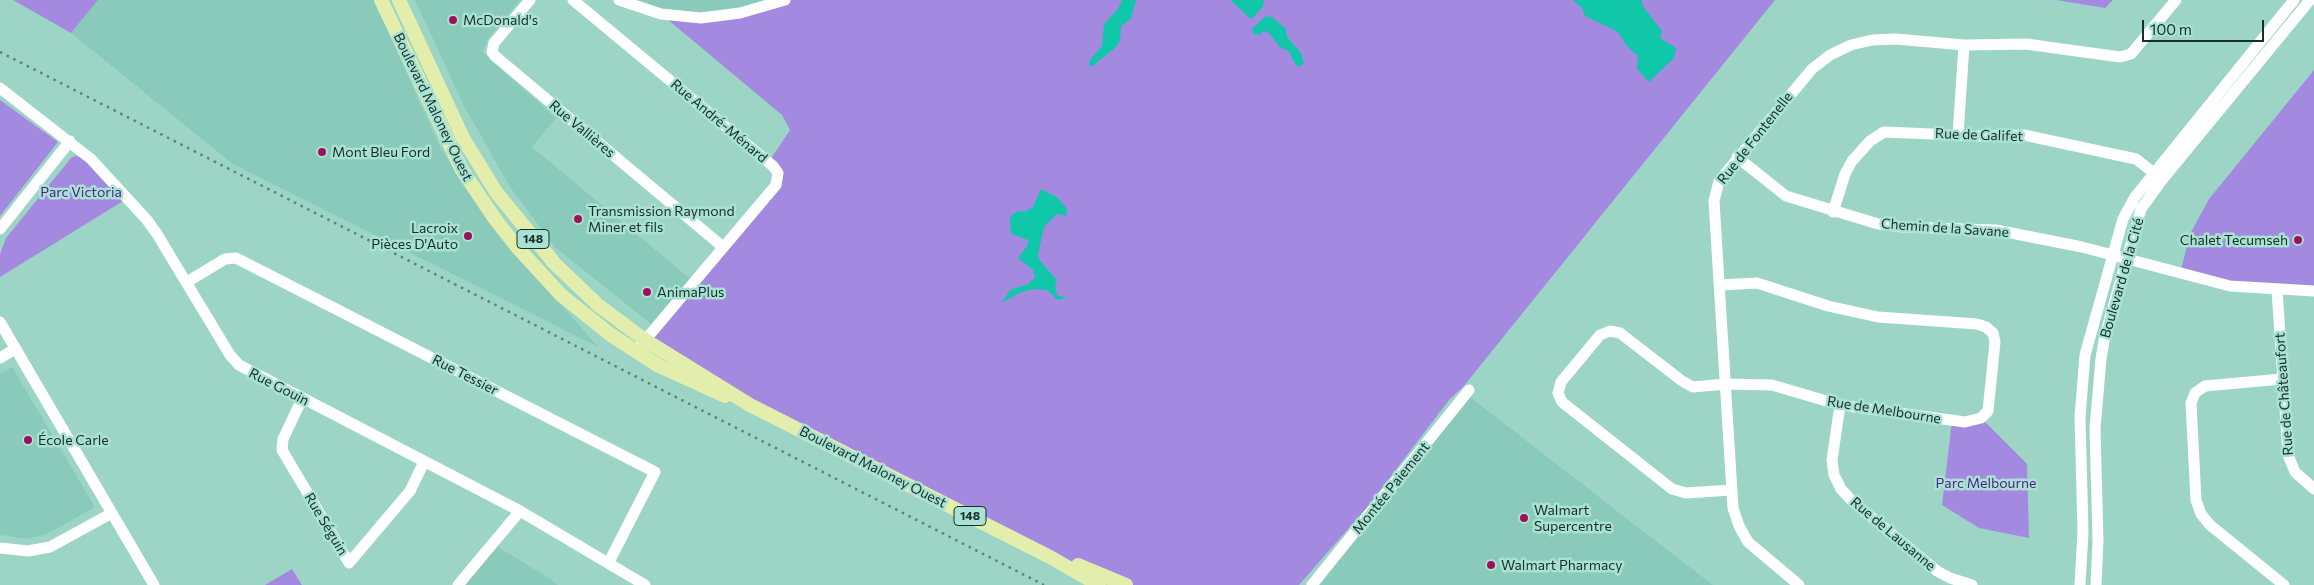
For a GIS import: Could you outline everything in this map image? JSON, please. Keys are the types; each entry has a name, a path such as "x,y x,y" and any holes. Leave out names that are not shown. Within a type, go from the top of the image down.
{"main road":[{"name":"Boulevard Maloney Ouest","path":"381,0 452,151 472,186 494,219 542,275 561,294 634,352 709,390 750,404"},
{"name":"Boulevard Maloney Ouest","path":"399,0 463,138 477,162 510,211 554,264 583,292 645,340 750,404 1050,557 1099,585"},
{"name":"Boulevard Maloney Ouest","path":"1050,557 1088,569 1126,585"}],"street":[{"name":"Rue Vallières","path":"530,0 494,43 492,52 495,56 724,247"},
{"name":"Rue André-Ménard","path":"572,0 776,169 778,177 776,185 634,352"},
{"path":"619,0 661,14 701,18 740,13 784,0"},
{"name":"Rue de Fontenelle","path":"1800,585 1748,542 1735,518 1731,490 1714,194 1719,181 1807,74 1820,62 1841,49 1872,40 1896,39 1964,45 2036,45 2120,57 2131,54 2176,0"},
{"name":"Boulevard de la Cité","path":"2096,585 2098,541 2095,428 2101,359 2105,335 2141,210 2159,176 2294,0"},
{"name":"Boulevard de la Cité","path":"2080,585 2083,532 2080,417 2085,355 2123,219 2130,204 2159,176 2310,0"},
{"path":"1958,135 1964,45"},
{"name":"Rue Gouin","path":"0,88 70,141 108,176 147,220 234,361 244,369 520,511 645,585"},
{"name":"Rue de Galifet","path":"1833,212 1845,174 1852,162 1879,134 1891,131 1958,135 2031,136 2136,159 2159,176"},
{"path":"0,229 70,141"},
{"name":"Chemin de la Savane","path":"1737,157 1777,191 1786,196 1833,212 1891,227 2003,231 2063,243 2218,284 2277,290 2314,291"},
{"name":"Rue Tessier","path":"187,282 225,259 236,258 655,472 609,562"},
{"name":"Rue de Melbourne","path":"1720,285 1757,283 1828,306 1878,317 1977,324 1986,327 1995,337 1989,405 1985,415 1976,421 1952,421 1840,405 1772,385 1726,384 1698,387 1688,385 1625,336 1610,331 1597,339 1561,382 1558,393 1567,408 1672,489 1686,493 1731,490"},
{"name":"Rue de Châteaufort","path":"2277,290 2289,461 2294,472 2314,489"},
{"path":"0,322 154,585"},
{"path":"0,358 15,349"},
{"path":"2282,379 2205,386 2195,393 2191,403 2196,500 2201,514 2210,525 2284,585"},
{"name":"Montée Paiement","path":"1312,585 1469,390"},
{"name":"Rue Séguin","path":"302,399 283,439 282,450 349,563 410,491 424,462"},
{"name":"Rue de Lausanne","path":"1840,405 1832,460 1834,474 1841,489 1852,501 1937,571 1950,578 1972,585"},
{"path":"458,585 520,511"},
{"path":"0,548 28,551 50,547 112,513"}],"shaded area":[{"path":"98,0 374,0 440,147 488,221 598,347 233,164 71,33"},
{"path":"415,0 520,0 488,39 482,52 556,118 532,147 694,282 655,327 556,248 510,187 464,106"},
{"path":"620,0 783,0 701,18"},
{"path":"1122,0 1136,0 1131,19 1121,26 1120,41 1116,47 1091,67 1089,64 1090,60 1102,46 1104,24 1118,9"},
{"path":"1230,0 1264,0 1263,7 1251,19"},
{"path":"1573,0 1642,0 1642,5 1662,31 1660,38 1676,48 1674,58 1649,82 1637,69 1638,56 1626,45 1618,32 1585,16 1582,8"},
{"path":"1266,16 1272,17 1286,29 1287,37 1301,53 1304,63 1300,67 1292,59 1290,52 1280,47 1269,33 1264,31 1259,35 1253,34 1252,29"},
{"path":"1041,189 1058,198 1067,209 1066,216 1057,214 1044,227 1038,255 1040,261 1057,280 1055,285 1057,295 1067,298 1058,300 1047,290 1035,289 1021,292 1002,303 1010,290 1028,284 1035,277 1033,270 1018,258 1027,246 1028,240 1011,234 1010,217 1016,212 1026,211 1033,207"},
{"name":"École Carle","path":"12,367 95,507 47,534 26,539 0,535 0,374"},
{"path":"1466,394 1653,539 1713,585 1312,585"},
{"path":"493,544 549,578 558,585 458,585"}],"green space":[{"path":"13,0 98,0 71,33"},
{"path":"785,0 1775,0 1463,387 1449,400 1369,505 1299,585 1126,585 1050,557 871,465 645,340 776,185 772,157 790,130 782,115 661,14 687,18"},
{"path":"2056,0 2113,0 2105,8"},
{"path":"2314,70 2314,291 2277,290 2180,274 2190,234 2209,199"},
{"path":"0,100 58,142 0,216"},
{"name":"Parc Victoria","path":"75,156 91,159 128,198 0,277 0,254 6,238 71,158"},
{"name":"Parc Melbourne","path":"1981,418 2027,464 2029,538 1979,528 1942,505 1952,421"},
{"path":"292,569 302,585 265,585"}],"railway":[{"path":"0,52 1044,585"}],"place":[{"name":"McDonald's","path":"453,20"},
{"name":"Mont Bleu Ford","path":"322,152"},
{"name":"Transmission Raymond Miner et fils","path":"578,219"},
{"name":"Lacroix Pièces D'Auto","path":"468,236"},
{"name":"Chalet Tecumseh","path":"2298,240"},
{"name":"AnimaPlus","path":"647,292"},
{"name":"École Carle","path":"28,440"},
{"name":"Walmart Supercentre","path":"1524,518"},
{"name":"Walmart Pharmacy","path":"1491,565"}]}
